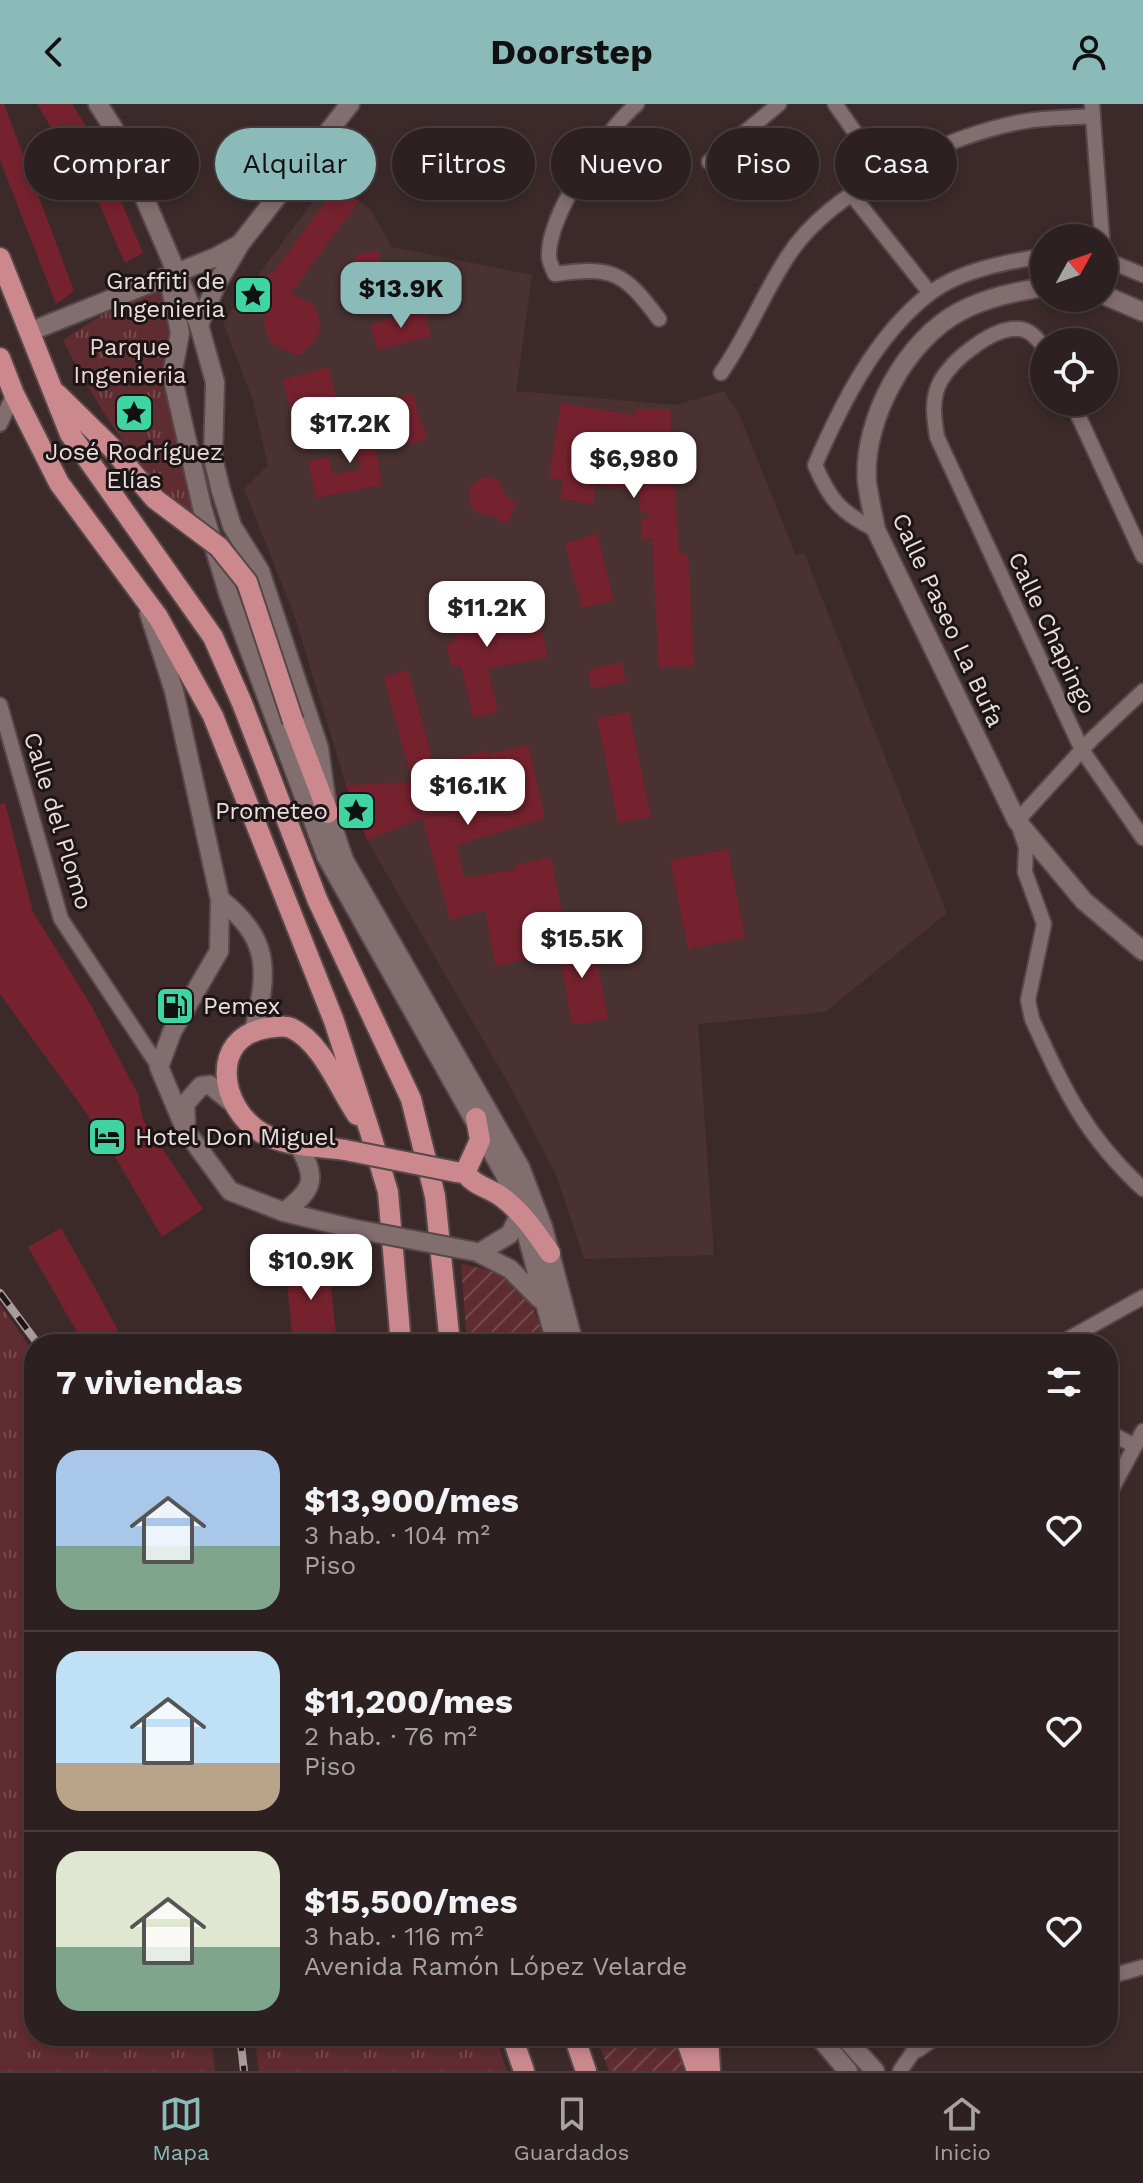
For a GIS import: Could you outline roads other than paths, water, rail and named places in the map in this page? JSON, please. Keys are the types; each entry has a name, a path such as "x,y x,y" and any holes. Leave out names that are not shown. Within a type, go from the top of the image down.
{"main road":[{"path":"0,258 70,434 213,637 242,703 317,899 411,1099 423,1140 445,1265 449,1334"},
{"path":"0,358 14,394 59,483 158,617 213,716 334,1021 371,1135 388,1192 400,1334"},
{"path":"50,387 111,447 155,499 219,547 247,582 293,721 328,813"},
{"path":"371,1135 304,1036 289,1027 254,1030 231,1049 226,1074 231,1102 261,1132 298,1144 460,1172 473,1184 492,1190 521,1213 550,1253"},
{"path":"460,1172 480,1140 476,1118"},
{"path":"515,2046 524,2071"},
{"path":"577,2046 586,2071"},
{"path":"688,2046 697,2071"},
{"path":"709,2046 710,2071"}],"street":[{"path":"88,104 109,137 199,325 215,382 213,458 232,526 260,571 319,748 328,813 344,860 512,1170 554,1334"},
{"path":"98,104 117,134 172,273 180,333 172,375 187,448 228,593 326,856 476,1118 531,1193 571,1334"},
{"path":"199,325 217,283 240,244 350,104"},
{"path":"637,104 594,152 563,204 549,256 555,274 595,269 626,279 659,319"},
{"path":"750,128 779,104"},
{"path":"835,104 852,128"},
{"path":"957,139 1029,120 1092,110 1101,224"},
{"path":"721,373 742,342 788,255 809,231 846,200"},
{"path":"856,200 930,293"},
{"path":"29,332 216,257 240,244"},
{"path":"876,530 844,515 823,486 815,465 866,365 898,323 930,293 992,267 1030,259"},
{"path":"1118,265 1143,275"},
{"name":"Calle Paseo La Bufa","path":"1030,289 998,295 958,312 892,378 875,421 867,479 876,530 1017,821 1084,901 1143,951"},
{"path":"1118,301 1143,312"},
{"name":"Calle Chapingo","path":"1030,335 1022,329 1003,331 959,359 940,383 933,406 937,437 1082,750 1143,838"},
{"path":"0,424 14,394"},
{"path":"1078,416 1143,556"},
{"path":"187,448 213,458"},
{"path":"145,599 174,691 220,899 219,951 172,1032 159,1067 186,1131 230,1191 284,1212 478,1252 526,1281 547,1308"},
{"path":"1143,691 1082,750 1017,821 1026,847 1025,872 1044,924 1028,1000 1032,1019 1083,1123 1110,1158 1143,1189"},
{"name":"Calle del Plomo","path":"0,705 61,919 159,1067"},
{"path":"220,899 247,920 257,941 264,978 254,1030"},
{"path":"186,1131 185,1104 201,1086 210,1085 231,1102"},
{"path":"284,1212 306,1195 312,1178 298,1144"},
{"path":"478,1252 510,1234 531,1193"},
{"path":"1077,1334 1143,1297"},
{"path":"1118,1477 1143,1431"},
{"path":"1118,1437 1135,1446"},
{"path":"1118,1974 1143,1967"},
{"path":"827,2046 848,2071"},
{"path":"852,2046 875,2071"},
{"path":"900,2071 917,2046"},
{"path":"911,2055 924,2046"}],"railway":[{"path":"0,1293 31,1334"},
{"path":"241,2046 244,2071"}],"place":[{"name":"Graffiti de Ingenieria","path":"253,295"},
{"name":"José Rodríguez Elías","path":"134,413"},
{"name":"Prometeo","path":"356,811"},
{"name":"Pemex","path":"175,1006"},
{"name":"Hotel Don Miguel","path":"107,1137"}],"park label":[{"name":"Parque Ingenieria","path":"130,361"}]}
